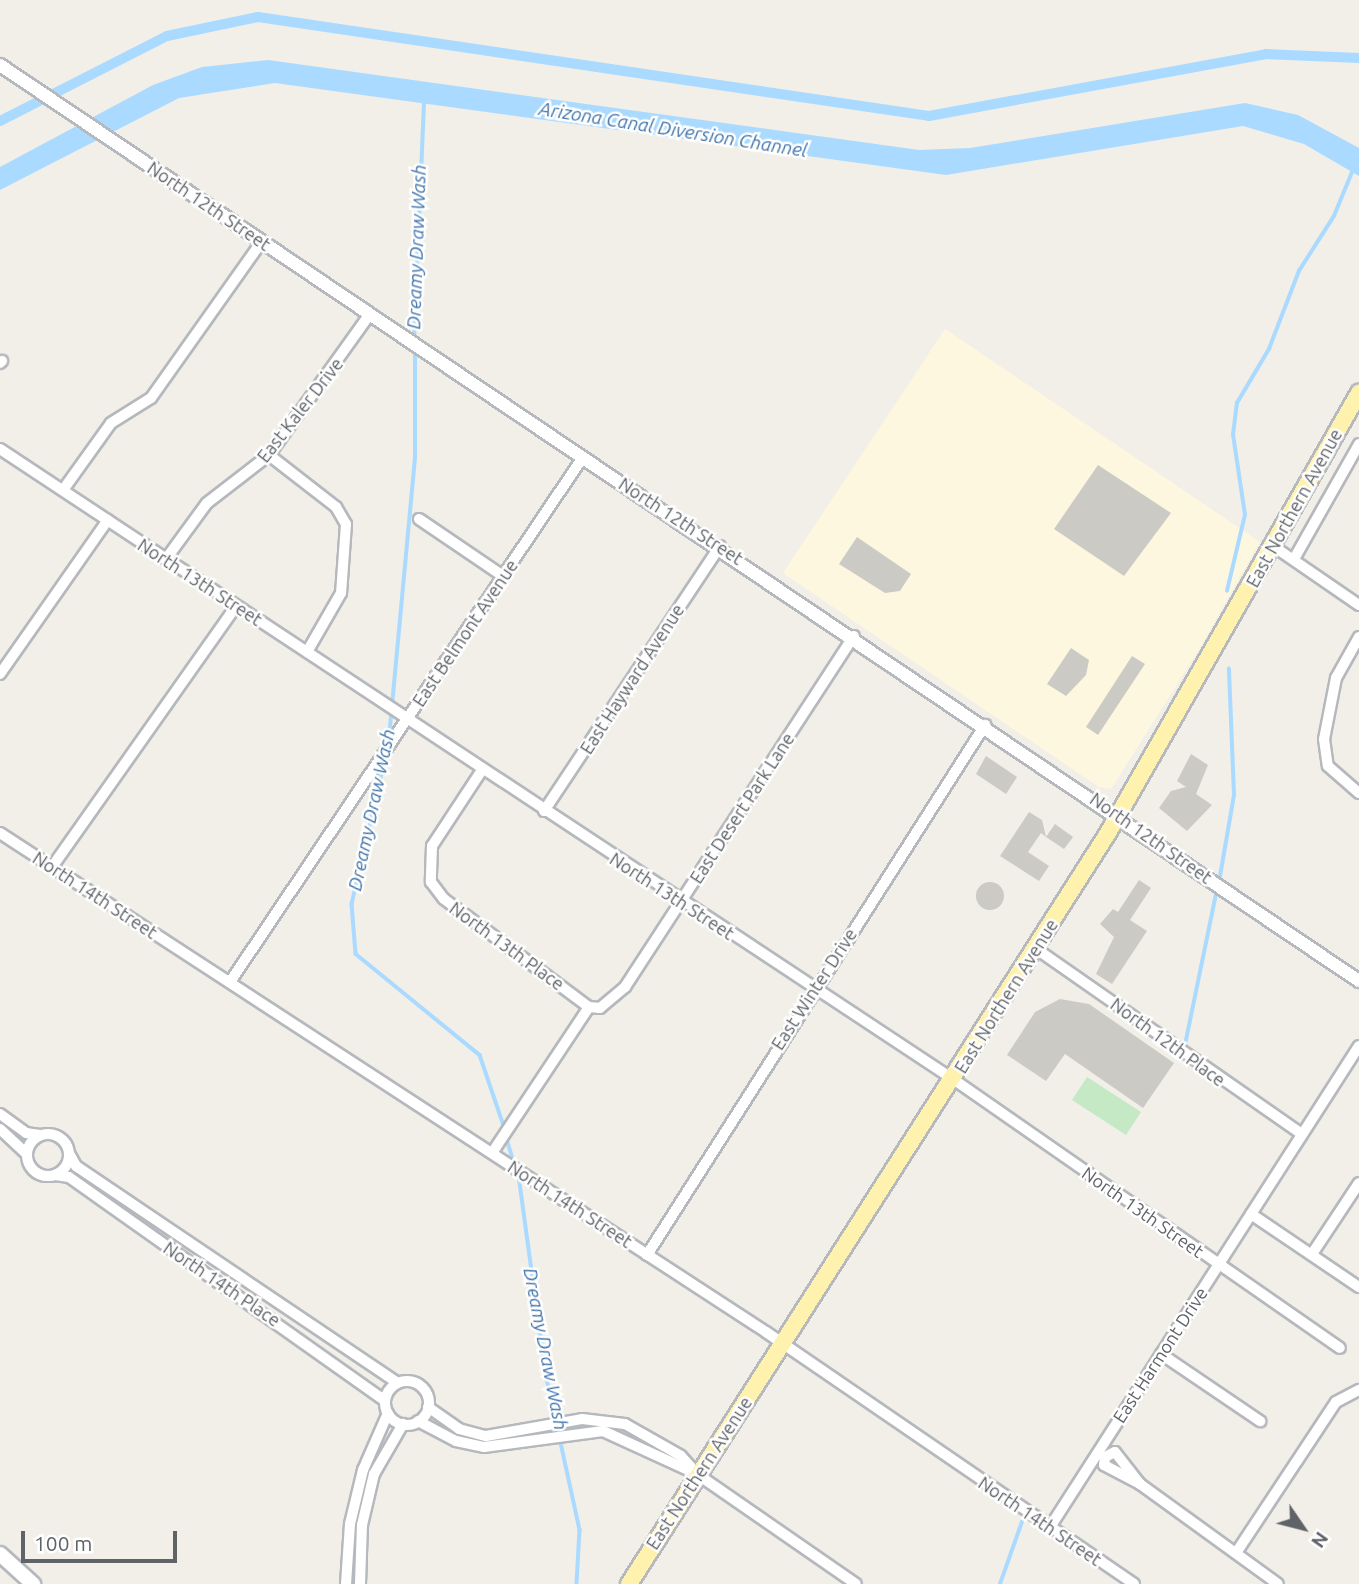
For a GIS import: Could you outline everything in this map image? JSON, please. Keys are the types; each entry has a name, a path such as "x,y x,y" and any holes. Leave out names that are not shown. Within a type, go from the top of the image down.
{"main road":[{"name":"East Northern Avenue","path":"629,1584 697,1474 784,1344 953,1079 1118,815 1359,393"},
{"path":"0,1554 33,1584"}],"street":[{"name":"North 12th Street","path":"0,65 985,724 1359,981"},
{"path":"63,490 111,424 151,398 262,242"},
{"name":"East Kaler Drive","path":"166,559 199,512 269,455 370,314"},
{"name":"East Northern Avenue","path":"1294,559 1359,444"},
{"name":"North 13th Street","path":"0,449 681,902 953,1079 1340,1348"},
{"path":"269,455 345,511 347,534 341,593 307,652"},
{"name":"East Belmont Avenue","path":"230,982 583,457"},
{"path":"419,519 503,576"},
{"path":"0,674 108,520"},
{"path":"1273,545 1359,604"},
{"name":"East Hayward Avenue","path":"544,811 720,546"},
{"path":"52,867 236,606"},
{"name":"East Desert Park Lane","path":"492,1153 595,1007 618,997 854,636"},
{"path":"1359,637 1336,678 1324,739 1328,766 1359,793"},
{"name":"East Winter Drive","path":"647,1255 814,988 985,724"},
{"name":"North 13th Place","path":"482,770 432,846 427,869 444,899 595,1007"},
{"name":"North 14th Street","path":"0,833 784,1344 1052,1524 1134,1584"},
{"name":"North 12th Place","path":"1035,948 1302,1134"},
{"name":"East Harmont Drive","path":"1052,1524 1102,1454 1161,1354 1359,1046"},
{"name":"North 14th Place","path":"0,1114 26,1133 63,1139 75,1166 398,1383 420,1386 428,1408 474,1434 498,1436 566,1421 596,1418 625,1424 681,1456 697,1474"},
{"name":"North 14th Place","path":"0,1129 27,1154 37,1173 69,1177 385,1401"},
{"path":"27,1154 40,1135"},
{"path":"55,1175 70,1156"},
{"path":"1312,1254 1359,1183"},
{"path":"1251,1214 1359,1287"},
{"path":"1161,1354 1261,1421"},
{"path":"346,1584 350,1524 363,1470 388,1413 385,1401 398,1383"},
{"path":"1236,1553 1336,1402 1358,1390"},
{"path":"388,1413 403,1424 418,1421 428,1408"},
{"name":"North 14th Place","path":"418,1421 456,1441 484,1447 569,1433 612,1433 697,1474 856,1584"},
{"path":"360,1584 362,1525 374,1474 403,1424"},
{"path":"1102,1454 1104,1465 1140,1483 1278,1584"}],"shaded area":[{"path":"945,329 1260,542 1197,653 1111,789 1099,787 783,573"}],"green space":[{"path":"1087,1077 1141,1112 1126,1135 1072,1100"}],"water":[{"name":"Arizona Canal Diversion Channel","path":"268,60 919,150 970,148 1245,103 1298,115 1359,148 1359,176 1304,144 1243,126 946,175 275,83 179,98 0,190 0,167 153,85 202,67"}],"building":[{"path":"1098,465 1171,513 1124,576 1054,529"},
{"path":"857,537 911,574 900,591 885,593 839,564"},
{"path":"1071,648 1089,660 1086,675 1066,696 1047,684"},
{"path":"1132,656 1145,664 1098,735 1086,727"},
{"path":"1191,754 1208,765 1196,794 1212,805 1187,831 1159,808 1171,791 1186,787 1177,781"},
{"path":"986,756 1017,777 1006,794 976,774"},
{"path":"1029,812 1042,820 1046,837 1041,833 1028,852 1049,866 1039,881 1000,856"},
{"path":"1055,824 1073,837 1064,849 1046,837"},
{"path":"1139,880 1151,888 1130,920 1147,931 1112,984 1096,974 1114,937 1100,924 1113,909 1118,912"},
{"path":"990,882 1000,886 1004,896 1000,906 990,910 980,906 976,896 980,886"},
{"path":"1060,999 1089,1004 1174,1063 1143,1108 1065,1054 1046,1081 1007,1055 1035,1012"}],"waterway":[{"path":"0,121 167,36 258,17 929,116 1266,54 1359,58"},
{"name":"Dreamy Draw Wash","path":"414,341 424,101"},
{"path":"1227,591 1245,515 1233,435 1237,403 1269,349 1299,271 1334,216 1353,170"},
{"name":"Dreamy Draw Wash","path":"389,738 415,458 415,349"},
{"path":"1219,882 1234,795 1229,669"},
{"name":"Dreamy Draw Wash","path":"386,756 352,904 356,954 480,1055 505,1129"},
{"path":"1185,1045 1217,889"},
{"name":"Dreamy Draw Wash","path":"506,1136 515,1165"},
{"name":"Dreamy Draw Wash","path":"519,1176 546,1374 580,1530 577,1584"},
{"path":"1000,1584 1022,1522"}]}
